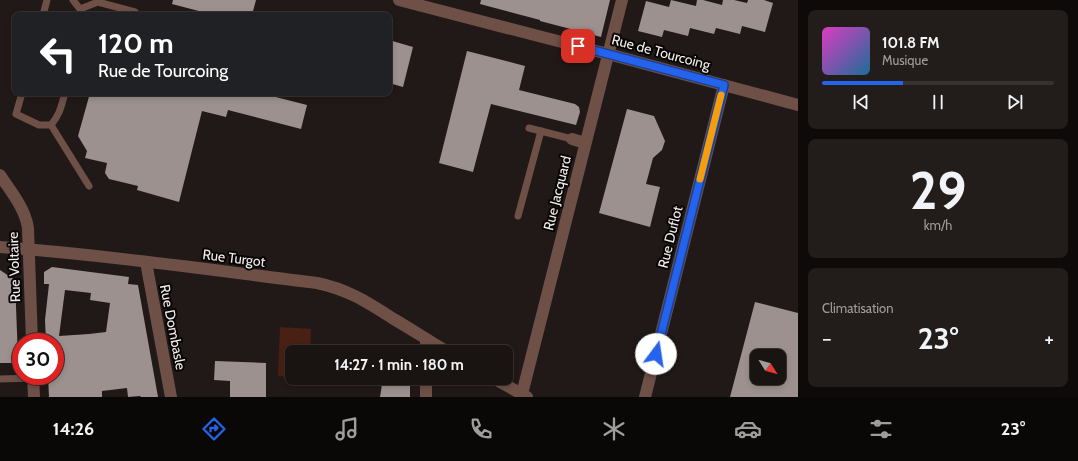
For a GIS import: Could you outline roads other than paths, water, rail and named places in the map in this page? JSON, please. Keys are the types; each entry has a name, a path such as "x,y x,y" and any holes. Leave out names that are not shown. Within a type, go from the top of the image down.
{"street":[{"name":"Rue de Tourcoing","path":"399,0 798,105"},
{"name":"Rue Jacquard","path":"524,396 585,143 622,0"},
{"name":"Rue Duflot","path":"645,397 724,85"},
{"path":"572,139 585,143"},
{"name":"Rue Voltaire","path":"0,175 23,210 27,220 32,333"},
{"name":"Rue Turgot","path":"0,247 146,262 328,285 359,298 436,345"},
{"name":"Rue Dombasle","path":"146,262 171,397"},
{"path":"426,339 426,345"},
{"path":"33,385 34,397"},
{"path":"426,385 426,397"},
{"path":"504,385 524,396"}],"lane":[{"path":"44,12 47,0"},
{"path":"72,0 81,12 98,2 135,12"},
{"path":"21,96 16,114 39,125 51,125 60,112 64,96"},
{"path":"51,125 88,186"},
{"path":"530,128 572,139"},
{"path":"518,216 541,131"},
{"path":"0,379 12,378"}]}
